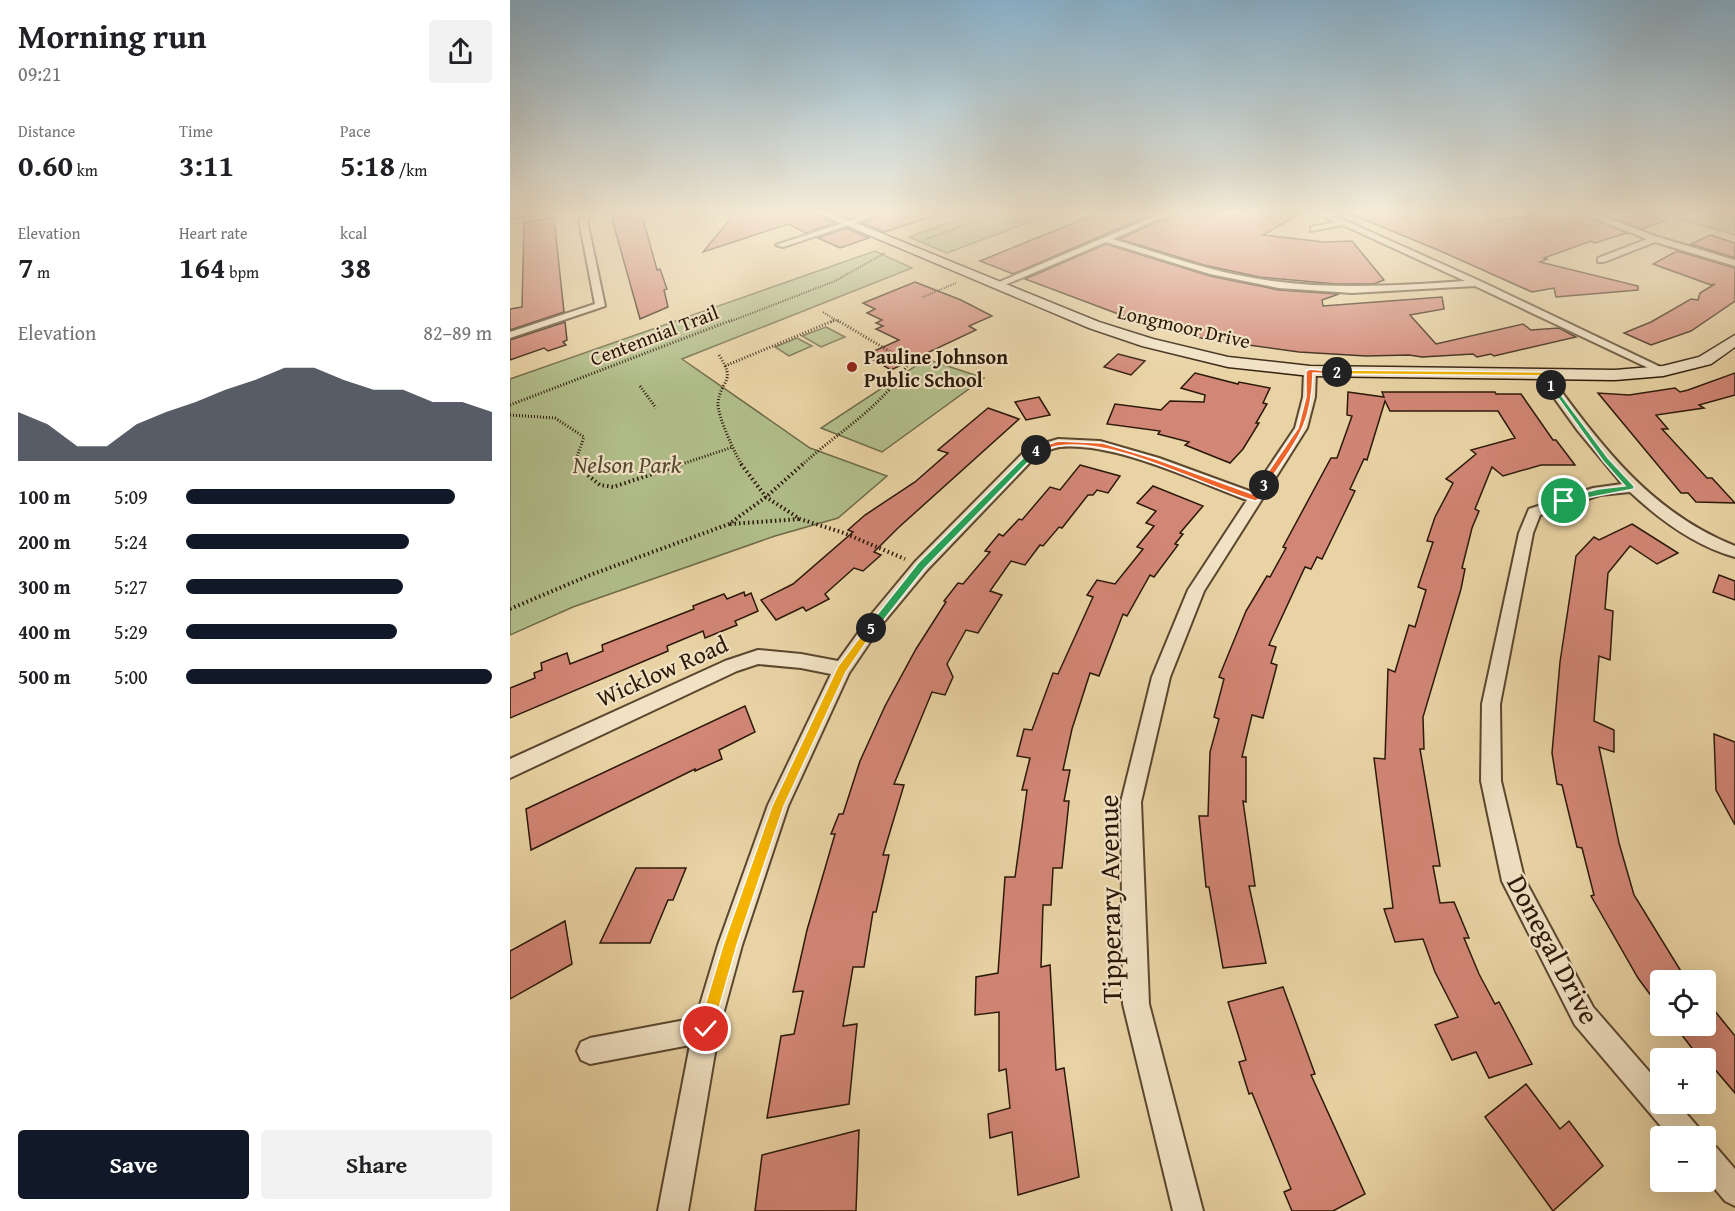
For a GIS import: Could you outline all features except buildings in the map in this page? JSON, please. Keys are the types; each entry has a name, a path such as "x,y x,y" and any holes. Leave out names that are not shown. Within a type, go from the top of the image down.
{"street":[{"path":"510,334 600,306 592,268"},
{"name":"Longmoor Drive","path":"956,268 1094,326 1148,343 1228,362 1310,371 1615,375 1663,372 1705,361 1735,340"},
{"path":"997,285 1040,268"},
{"path":"1197,268 1279,285 1326,289 1370,290 1477,283"},
{"path":"1442,268 1663,372"},
{"name":"Tipperary Avenue","path":"1188,1211 1137,1004 1131,802 1161,677 1196,590 1301,428 1309,397 1310,371"},
{"path":"1543,374 1605,460 1631,487 1684,528 1735,552"},
{"path":"673,1211 706,1029 730,945 778,806 842,669 921,566 1033,451 1058,443 1100,445 1154,461 1255,498"},
{"name":"Donegal Drive","path":"1631,487 1598,491 1534,512 1526,533 1491,704 1491,781 1513,881 1584,1016 1679,1126"},
{"name":"Wicklow Road","path":"510,769 731,666 758,657 801,661 842,669"},
{"path":"590,1052 706,1029"},
{"path":"1716,1169 1735,1191"}],"path":[{"name":"Centennial Trail","path":"510,405 835,281 860,268"},
{"path":"924,297 975,275"},
{"path":"510,609 590,575 729,524 766,497 833,437 853,424 887,392 909,363 823,312"},
{"path":"725,366 836,320"},
{"path":"719,356 725,366 728,379 718,404 740,462 766,497 802,519 844,533 921,566"},
{"path":"640,386 656,408"},
{"path":"510,415 555,418 584,437 584,444 574,459 574,465 600,485 613,486 733,447"},
{"path":"729,524 802,519"}],"green space":[{"name":"Nelson Park","path":"828,268 912,268 682,359 810,448 887,476 838,518 775,536 573,607 510,635 510,379"},
{"path":"826,327 845,337 821,347 802,336"},
{"path":"797,338 812,346 789,356 775,347"},
{"path":"926,359 984,378 882,452 821,428"}],"place":[{"name":"Pauline Johnson Public School","path":"852,367"}],"route":[{"path":"706,1029 730,945 778,806 842,669 921,566 1033,451 1058,443 1082,442 1100,445 1154,461 1255,498 1301,428 1309,397 1310,371 1398,374 1543,374 1605,460 1631,487 1598,491 1564,501"}]}
